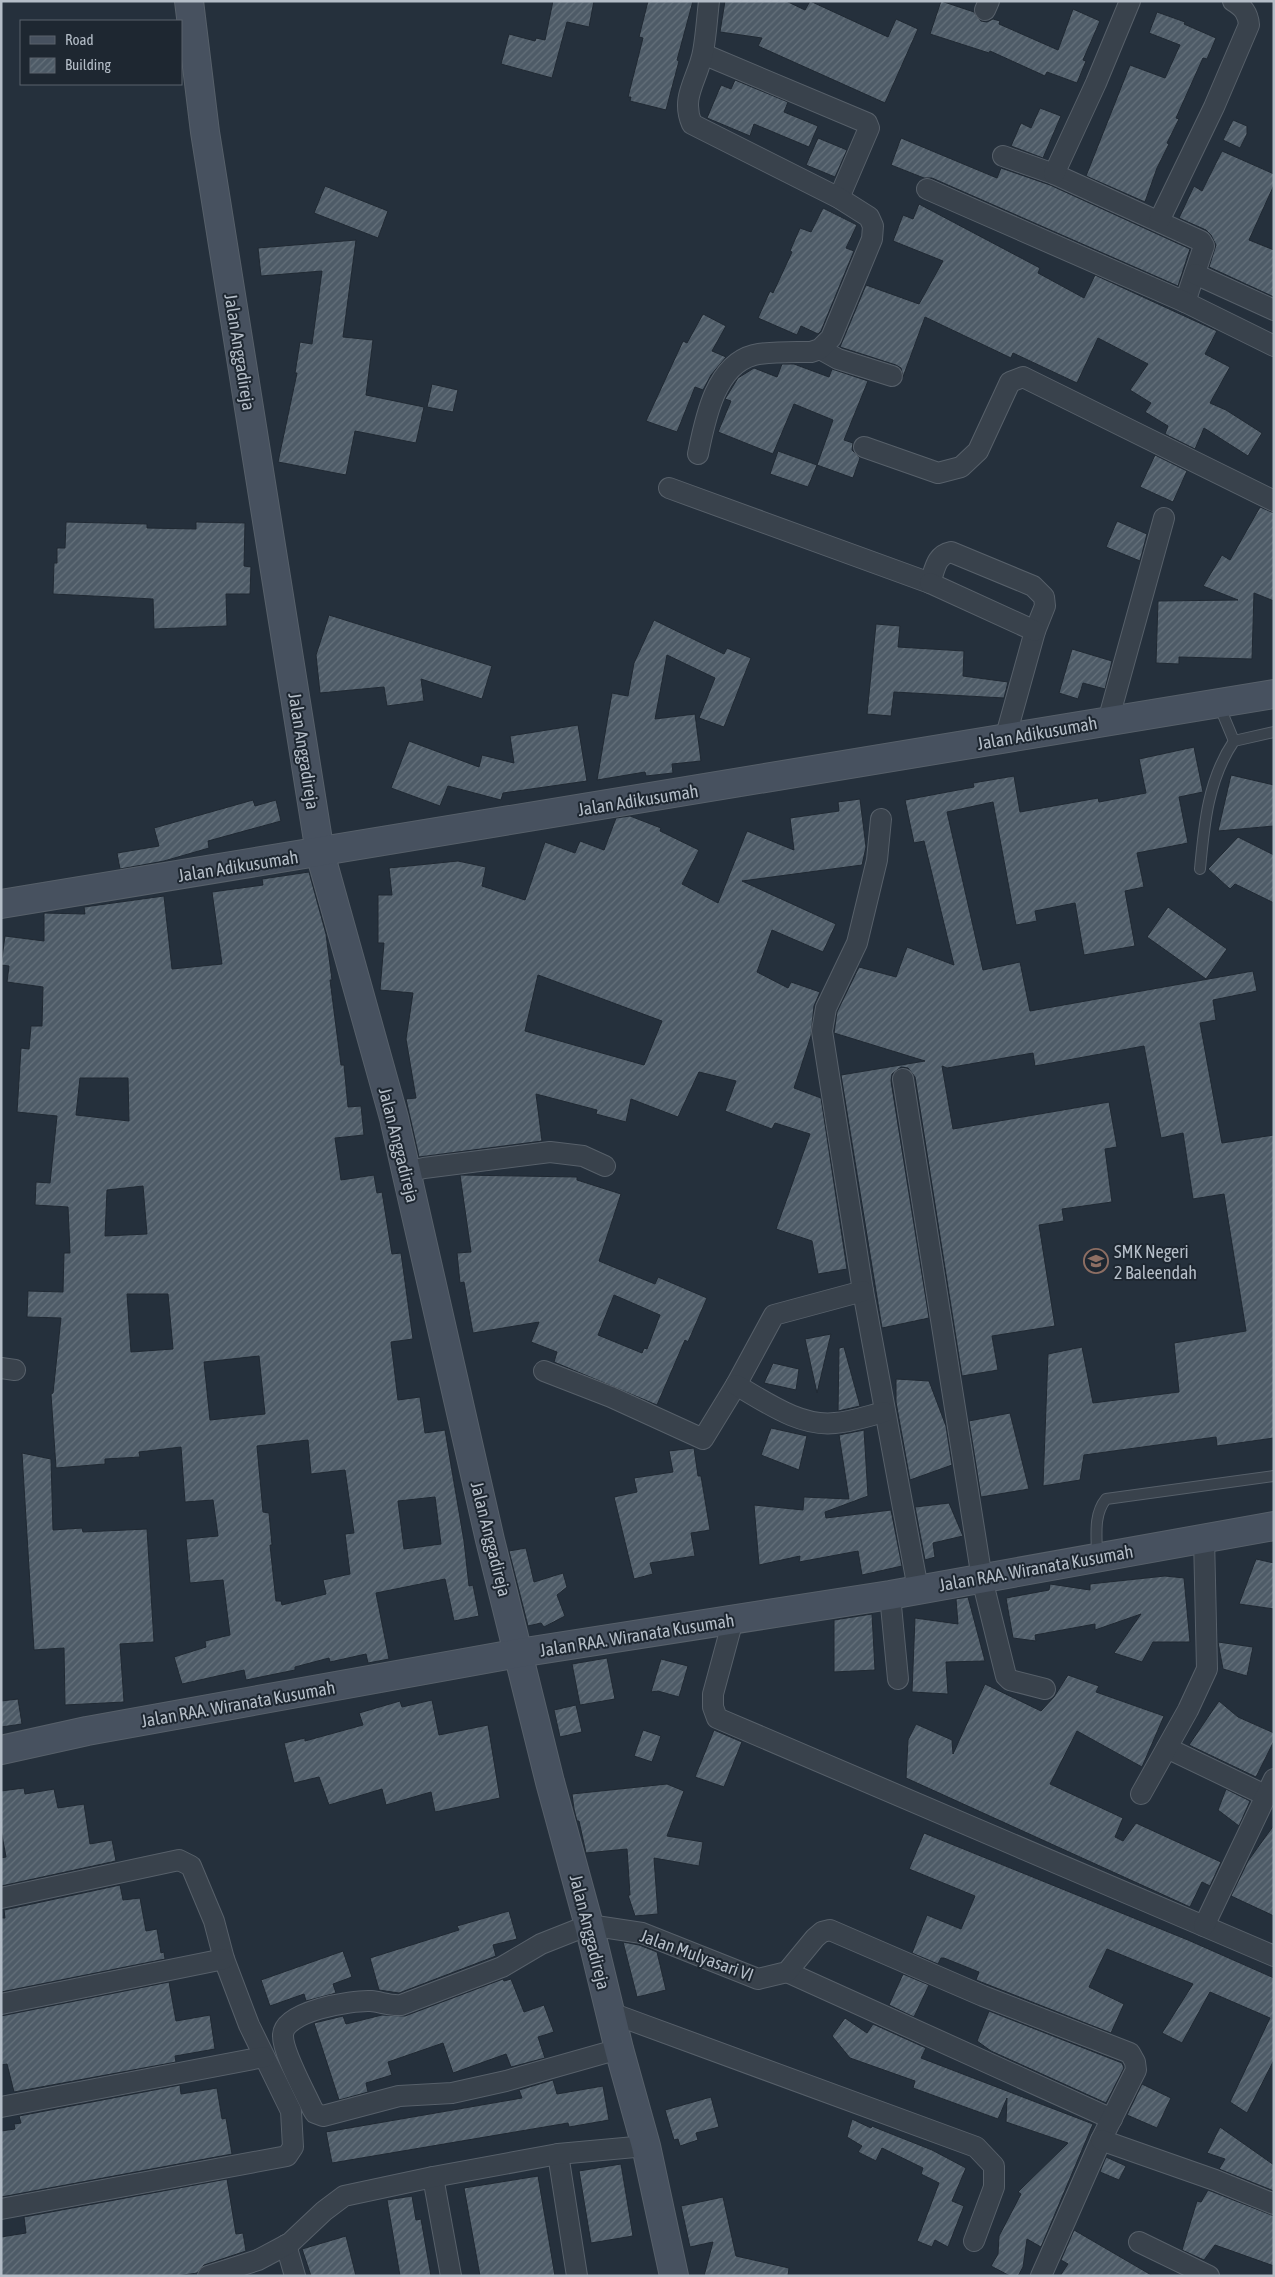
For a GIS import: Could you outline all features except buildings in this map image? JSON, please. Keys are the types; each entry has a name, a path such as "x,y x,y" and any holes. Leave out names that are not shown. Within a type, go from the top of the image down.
{"main road":[{"name":"Jalan Anggadireja","path":"189,1 206,141 320,853 394,1118 490,1540 550,1782 589,1925 618,2049 646,2146 674,2276"},
{"name":"Jalan Adikusumah","path":"1,904 320,853 1274,694"},
{"name":"Jalan RAA. Wiranata Kusumah","path":"1,1750 87,1731 519,1653 890,1595 1204,1537 1274,1526"}],"street":[{"path":"698,454 714,396 724,378 735,366 744,359 755,355 812,352 820,348 831,338 872,239 873,226 869,217 839,198 692,124 688,113 687,100 703,54 709,1"},
{"path":"1054,174 1096,83 1130,1"},
{"path":"1159,221 1214,107 1249,26 1248,15 1241,6 1233,1"},
{"path":"703,54 867,123 869,128 839,198"},
{"path":"1004,156 1054,174 1201,241 1204,246 1186,302"},
{"path":"927,189 1186,302 1274,346"},
{"path":"1195,274 1274,310"},
{"path":"820,348 838,359 892,376"},
{"path":"864,447 938,473 961,467 978,451 1010,382 1023,377 1274,502"},
{"path":"670,488 930,583 1035,631"},
{"path":"1108,721 1164,518"},
{"path":"930,583 938,558 951,552 1033,586 1044,597 1045,606 1035,631 1005,739"},
{"path":"881,820 877,860 857,944 826,1008 822,1031 863,1291 918,1589"},
{"path":"903,1078 982,1579 1006,1676 1010,1680 1045,1690"},
{"path":"407,1172 424,1168 550,1152 583,1156 605,1166"},
{"path":"544,1371 611,1397 700,1439 706,1438 774,1315 863,1291"},
{"path":"736,1385 774,1407 808,1422 836,1423 884,1412"},
{"path":"1141,1794 1188,1710 1207,1669 1204,1537"},
{"path":"890,1595 898,1679"},
{"path":"733,1620 713,1694 712,1707 717,1718 1274,1956"},
{"path":"1167,1748 1270,1787 1204,1926"},
{"path":"1,1898 179,1860 191,1866 214,1921 224,1958 264,2057 277,2079 291,2111 293,2147 287,2156 1,2209"},
{"path":"589,1925 541,1944 502,1968 401,2005 390,2006 372,2001 349,2002 314,2010 288,2023 282,2034 285,2046 312,2108 315,2113 323,2116 399,2096 452,2093 506,2081 618,2049"},
{"name":"Jalan Mulyasari VI","path":"589,1925 642,1933 758,1979 781,1974"},
{"path":"1042,2276 1101,2140 1112,2119 1136,2070 1135,2062 1130,2053 983,1996 830,1930 822,1932 815,1938 781,1974 1112,2119"},
{"path":"1,2004 224,1958"},
{"path":"611,2013 976,2147 994,2166 994,2187 974,2241"},
{"path":"1,2107 264,2057"},
{"path":"1101,2140 1215,2180 1274,2204"},
{"path":"208,2276 241,2271 286,2245 344,2196 433,2177 558,2154 646,2146"},
{"path":"558,2154 577,2276"},
{"path":"433,2177 451,2276"},
{"path":"1139,2242 1209,2276"},
{"path":"286,2245 295,2276"}],"lane":[{"path":"1218,704 1234,741"},
{"path":"1200,869 1203,831 1212,787 1224,755 1234,741 1274,732"},
{"path":"1097,1557 1097,1523 1100,1506 1106,1499 1274,1476"}],"place":[{"name":"SMK Negeri 2 Baleendah","path":"1096,1261"}]}
